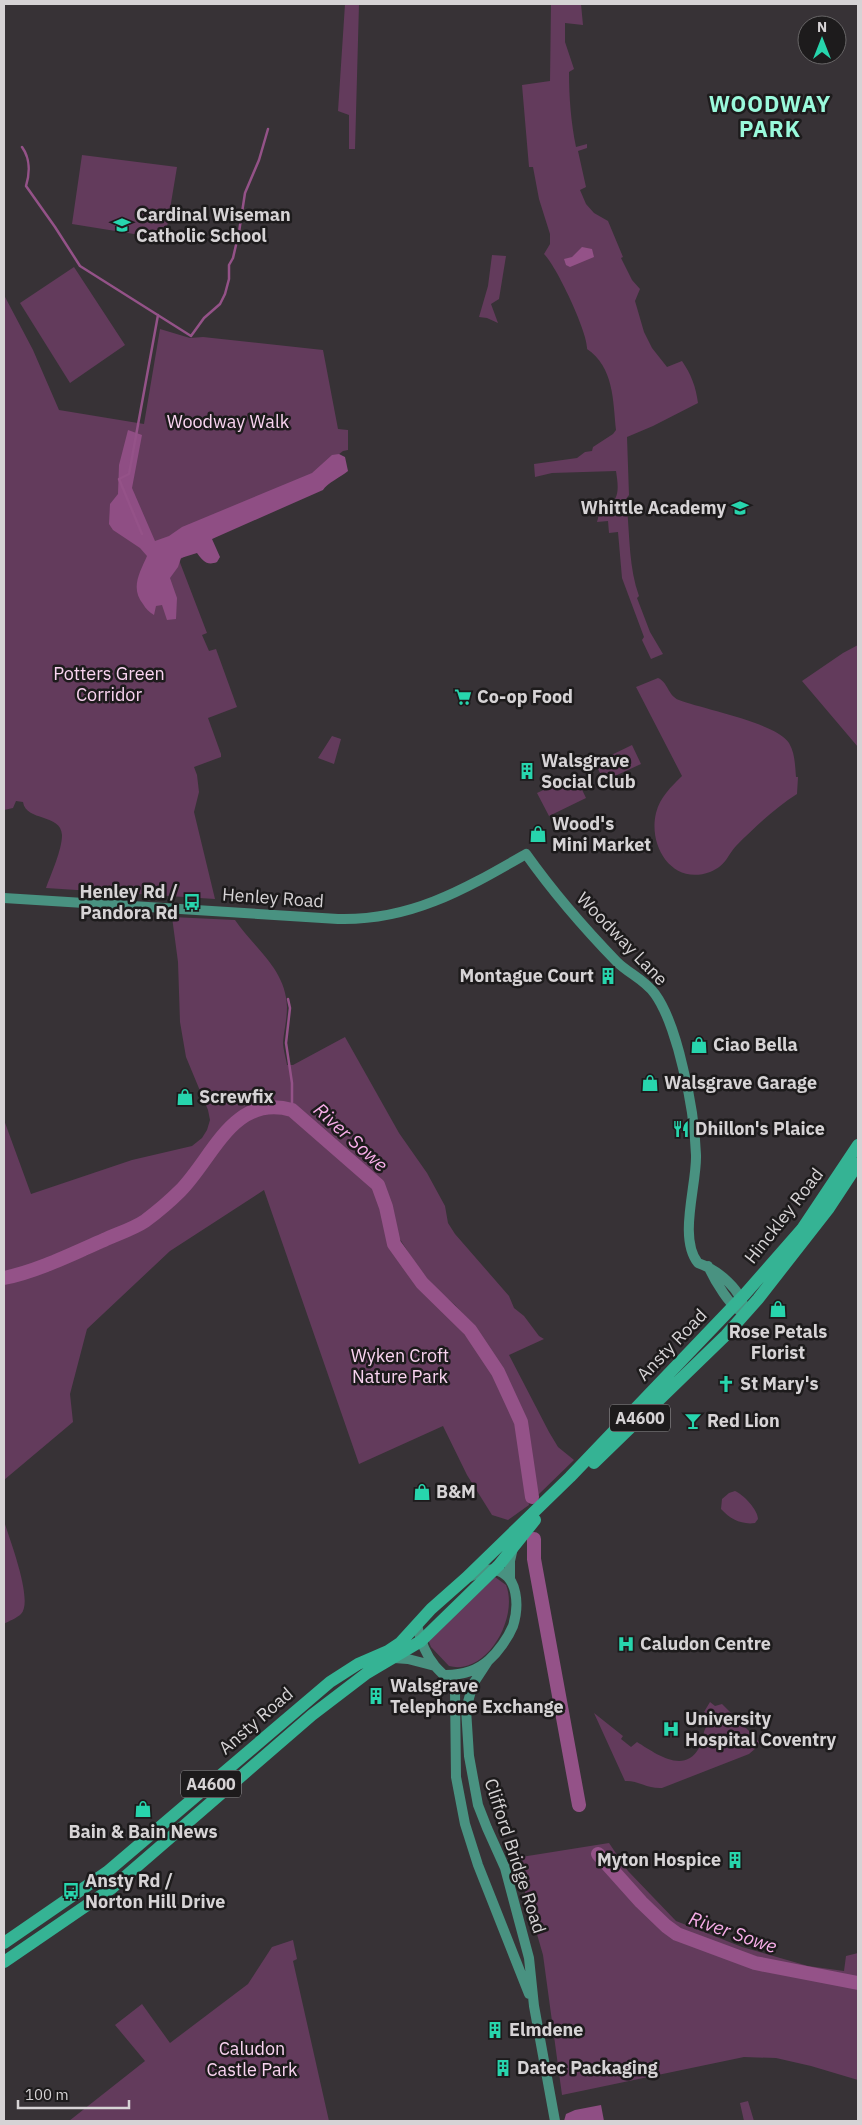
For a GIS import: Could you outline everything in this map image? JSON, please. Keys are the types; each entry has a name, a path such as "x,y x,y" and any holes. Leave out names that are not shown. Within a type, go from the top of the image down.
{"highway":[{"name":"Hinckley Road","path":"738,1302 802,1229 858,1145"},
{"name":"Hinckley Road","path":"745,1313 799,1248 829,1208 858,1164"},
{"name":"Ansty Road","path":"466,1578 570,1477 738,1302"},
{"name":"Ansty Road","path":"513,1548 533,1522 724,1337 745,1313"},
{"name":"A4600","path":"392,1659 421,1640 494,1570 513,1548"},
{"name":"A4600","path":"417,1625 466,1578"},
{"name":"Ansty Road","path":"4,1943 107,1872 302,1705 358,1664 394,1647 417,1625"},
{"name":"Ansty Road","path":"4,1962 112,1888 312,1715 368,1673 392,1659"},
{"path":"173,1817 179,1820 183,1819 233,1783"}],"main road":[{"name":"Henley Road","path":"4,898 338,919 368,918 396,914 424,906 526,854"},
{"name":"Woodway Lane","path":"526,854 560,898 611,955 654,993 662,1008 683,1068 694,1139 696,1157 689,1230 690,1248 698,1263 708,1266 714,1280 738,1302 738,1310 745,1313"},
{"path":"466,1578 484,1571 494,1570 510,1579 510,1561 513,1548"},
{"name":"Clifford Bridge Road","path":"510,1579 514,1585 516,1606 512,1626 502,1646 488,1661 473,1684 468,1701 469,1756 478,1805 505,1868 513,1892 529,1958 534,2006 555,2121"},
{"path":"417,1625 421,1640 435,1666 446,1675 458,1675 488,1661"},
{"path":"392,1659 408,1659 435,1666"},
{"name":"Clifford Bridge Road","path":"446,1675 454,1688 456,1700 456,1777 465,1824 478,1865 534,2006"}],"green space":[{"path":"345,4 359,4 355,149 349,149 349,115 338,111"},
{"path":"551,4 581,4 583,25 565,23 565,42 574,69 569,72 569,82 576,147 587,144 587,148 578,151 586,187 580,190 586,204 594,213 608,221 623,257 621,258 632,280 640,289 635,301 644,332 652,348 667,367 682,361 693,381 698,403 627,437 629,495 626,499 631,560 639,596 637,598 650,632 663,654 651,659 642,640 644,637 622,578 618,532 609,533 608,521 597,522 599,514 606,512 606,507 611,504 616,496 618,487 616,471 552,473 535,477 534,464 577,458 585,452 592,451 593,447 616,430 613,396 607,375 596,356 587,349 583,330 571,300 544,254 550,244 550,234 539,199 533,167 529,167 522,85 550,81"},
{"path":"82,155 177,167 165,239 72,224"},
{"path":"492,255 506,256 499,299 491,304 498,323 479,317 488,286"},
{"path":"74,267 125,345 70,383 20,303"},
{"name":"Potters Green Corridor","path":"4,295 33,350 59,410 144,424 160,329 190,338 203,337 323,350 338,429 348,430 348,450 343,451 311,476 179,560 207,633 202,635 209,651 216,649 237,707 208,718 221,757 194,767 199,792 194,812 215,899 46,888 60,848 62,835 60,828 56,823 30,812 25,808 23,802 16,801 13,808 4,810"},
{"path":"858,645 858,747 802,681"},
{"path":"658,678 675,698 770,729 789,743 792,751 796,777 798,777 797,794 765,818 736,846 723,864 710,872 696,875 684,873 674,868 660,850 656,838 654,826 660,802 682,776 636,687"},
{"path":"332,736 341,739 334,764 318,758"},
{"path":"632,745 641,764 604,781 595,763"},
{"path":"575,775 586,798 549,816 537,793"},
{"path":"172,917 235,920 268,960 281,981 285,994 287,1011 283,1048 287,1065 293,1065 345,1037 399,1133 427,1173 445,1206 448,1223 455,1234 509,1296 514,1308 524,1316 539,1336 544,1339 509,1355 558,1447 574,1460 537,1496 524,1422 510,1386 472,1324 455,1305 426,1280 391,1225 384,1188 380,1180 302,1113 281,1104 262,1105 245,1112 230,1124 215,1139 173,1192 142,1216 62,1253 4,1272 4,1120 31,1194 132,1160 192,1146 202,1138 207,1130 210,1120 208,1110 186,1057 180,1022 178,962"},
{"name":"Wyken Croft Nature Park","path":"281,1111 296,1119 374,1187 380,1199 392,1247 420,1285 448,1312 495,1375 518,1424 529,1505 508,1520 492,1515 467,1475 443,1426 359,1464 264,1190 170,1251 87,1329 70,1394 73,1422 4,1480 4,1283 88,1255 147,1225 189,1188 221,1144 242,1124 264,1112"},
{"path":"735,1491 746,1499 756,1511 758,1519 755,1523 745,1523 736,1520 728,1516 721,1509 722,1499"},
{"path":"4,1521 23,1583 25,1596 21,1614 4,1624"},
{"path":"495,1577 506,1585 509,1598 508,1613 497,1641 476,1662 463,1667 449,1666 431,1647 428,1640"},
{"path":"710,1702 715,1706 722,1704 756,1738 759,1742 756,1748 749,1754 662,1788 625,1781 594,1713 623,1736 621,1739 631,1747 637,1742 661,1756 678,1761 686,1760 693,1756 699,1748 705,1730 712,1719 704,1712"},
{"path":"609,1843 628,1871 676,1921 742,1947 808,1966 844,1971 846,1956 858,1953 858,2080 776,2058 744,2057 562,2095 543,1955 515,1858"},
{"name":"Caludon Castle Park","path":"293,1940 297,1959 293,1961 329,2121 69,2121 145,2061 115,2025 142,2004 170,2043 248,1984 272,1947"},
{"path":"748,2101 754,2121 744,2121 740,2103"}],"shaded area":[{"path":"582,247 592,249 594,257 570,267 566,265 564,259 572,257"},
{"path":"128,430 142,435 132,488 155,541 169,536 182,527 312,473 332,455 339,454 345,457 348,471 323,490 212,539 220,557 217,562 205,562 197,553 181,558 178,567 170,578 177,598 176,619 167,620 162,605 156,606 154,615 145,607 137,592 138,580 147,556 140,548 113,530 109,524 110,504 118,494 119,465"},
{"path":"601,2105 604,2121 564,2121 566,2114 575,2110"}],"waterway":[{"path":"22,147 27,156 28,176 26,186 80,266 191,336 204,318 220,304 225,294 229,279 229,265 233,258 239,232 245,193 259,160 268,129"},
{"path":"142,534 119,479 129,474 158,315"},
{"path":"288,999 290,1008 286,1043 292,1083 292,1110"},
{"name":"River Sowe","path":"4,1278 55,1262 140,1224 180,1191 214,1146 239,1119 254,1111 272,1107 292,1110 378,1185 386,1207 394,1244 422,1283 470,1330 498,1372 521,1422 532,1497"},
{"name":"River Sowe","path":"534,1539 534,1559 579,1805"},
{"name":"River Sowe","path":"598,1854 641,1902 677,1934 755,1963 858,1983"}],"place":[{"name":"Cardinal Wiseman Catholic School","path":"122,225"},
{"name":"Whittle Academy","path":"740,508"},
{"name":"Co-op Food","path":"463,697"},
{"name":"Walsgrave Social Club","path":"527,771"},
{"name":"Wood's Mini Market","path":"538,834"},
{"name":"Henley Rd / Pandora Rd","path":"192,902"},
{"name":"Montague Court","path":"608,976"},
{"name":"Ciao Bella","path":"699,1045"},
{"name":"Walsgrave Garage","path":"650,1083"},
{"name":"Screwfix","path":"185,1097"},
{"name":"Dhillon's Plaice","path":"681,1129"},
{"name":"Rose Petals Florist","path":"778,1309"},
{"name":"St Mary's","path":"726,1384"},
{"name":"Red Lion","path":"693,1421"},
{"name":"B&M","path":"422,1492"},
{"name":"Caludon Centre","path":"626,1644"},
{"name":"Walsgrave Telephone Exchange","path":"376,1696"},
{"name":"University Hospital Coventry","path":"671,1729"},
{"name":"Bain & Bain News","path":"143,1809"},
{"name":"Myton Hospice","path":"735,1860"},
{"name":"Ansty Rd / Norton Hill Drive","path":"71,1891"},
{"name":"Elmdene","path":"495,2030"},
{"name":"Datec Packaging","path":"503,2068"}],"district":[{"name":"WOODWAY PARK","path":"770,116"}],"park label":[{"name":"Woodway Walk","path":"228,422"}]}
